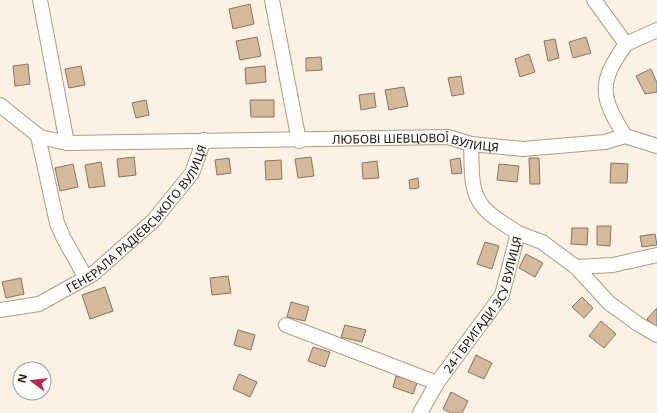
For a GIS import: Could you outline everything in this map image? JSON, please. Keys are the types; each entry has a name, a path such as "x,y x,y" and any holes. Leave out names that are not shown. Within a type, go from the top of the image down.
{"street":[{"path":"40,0 67,143"},
{"path":"272,0 299,141"},
{"path":"594,0 626,44"},
{"path":"657,30 626,44 614,60 604,86 609,111 625,136 657,146"},
{"name":"ГЕНЕРАЛА РАДІЄВСЬКОГО ВУЛИЦЯ","path":"0,105 38,136 67,143 204,140 192,173 154,220 93,274 39,304 0,310"},
{"path":"38,136 57,223 64,239 86,278"},
{"name":"ЛЮБОВІ ШЕВЦОВОЇ ВУЛИЦЯ","path":"204,140 299,141 448,137 471,144 523,149 604,142 625,136"},
{"name":"24-Ї БРИГАДИ ЗСУ ВУЛИЦЯ","path":"420,413 437,383 502,295 518,233 490,214 478,200 472,174 471,144"},
{"path":"518,233 542,242 576,267 609,303 638,324 657,335"},
{"path":"576,267 613,265 657,255"},
{"name":"24-Ї БРИГАДИ ЗСУ ВУЛИЦЯ","path":"286,326 437,383"}],"building":[{"path":"250,4 254,24 233,29 229,9"},
{"path":"257,37 261,56 240,60 236,41"},
{"path":"586,37 591,53 573,58 569,42"},
{"path":"555,39 559,58 548,61 544,41"},
{"path":"529,54 535,72 520,77 515,59"},
{"path":"321,57 322,70 306,71 306,58"},
{"path":"28,64 30,84 15,86 13,66"},
{"path":"81,66 85,85 69,88 65,69"},
{"path":"265,66 266,82 246,84 245,68"},
{"path":"651,69 657,83 657,92 645,94 636,76"},
{"path":"461,76 464,94 452,96 448,78"},
{"path":"404,87 408,106 389,110 385,90"},
{"path":"374,93 376,107 361,110 359,95"},
{"path":"146,100 149,115 136,118 132,103"},
{"path":"250,100 274,100 274,117 251,117"},
{"path":"134,157 136,175 119,177 117,159"},
{"path":"311,157 314,176 298,178 295,159"},
{"path":"229,158 231,173 217,175 215,160"},
{"path":"460,158 462,173 452,174 450,160"},
{"path":"529,158 539,158 540,184 530,184"},
{"path":"281,160 282,179 266,180 265,161"},
{"path":"377,161 379,178 363,179 362,163"},
{"path":"101,162 105,186 89,188 85,165"},
{"path":"611,163 628,164 627,183 610,183"},
{"path":"73,164 78,187 60,191 55,168"},
{"path":"499,164 519,166 517,182 497,180"},
{"path":"418,178 419,188 410,189 409,180"},
{"path":"597,226 611,226 610,246 597,245"},
{"path":"572,228 588,228 587,245 571,244"},
{"path":"655,234 657,245 642,247 640,236"},
{"path":"485,242 499,246 492,269 477,264"},
{"path":"526,254 543,263 535,277 519,268"},
{"path":"228,276 231,293 212,295 210,278"},
{"path":"21,278 24,294 6,298 2,282"},
{"path":"105,287 113,311 90,319 82,295"},
{"path":"582,297 593,308 584,318 572,307"},
{"path":"291,302 309,307 305,321 287,317"},
{"path":"657,308 657,328 647,319"},
{"path":"601,321 616,334 604,348 589,336"},
{"path":"345,325 366,330 362,342 341,337"},
{"path":"238,330 255,335 251,350 234,345"},
{"path":"313,347 330,352 325,367 308,361"},
{"path":"476,355 492,363 484,379 468,372"},
{"path":"239,374 257,382 250,397 233,389"},
{"path":"396,376 417,383 413,394 393,387"},
{"path":"451,392 468,401 462,413 451,413 443,409"}]}
